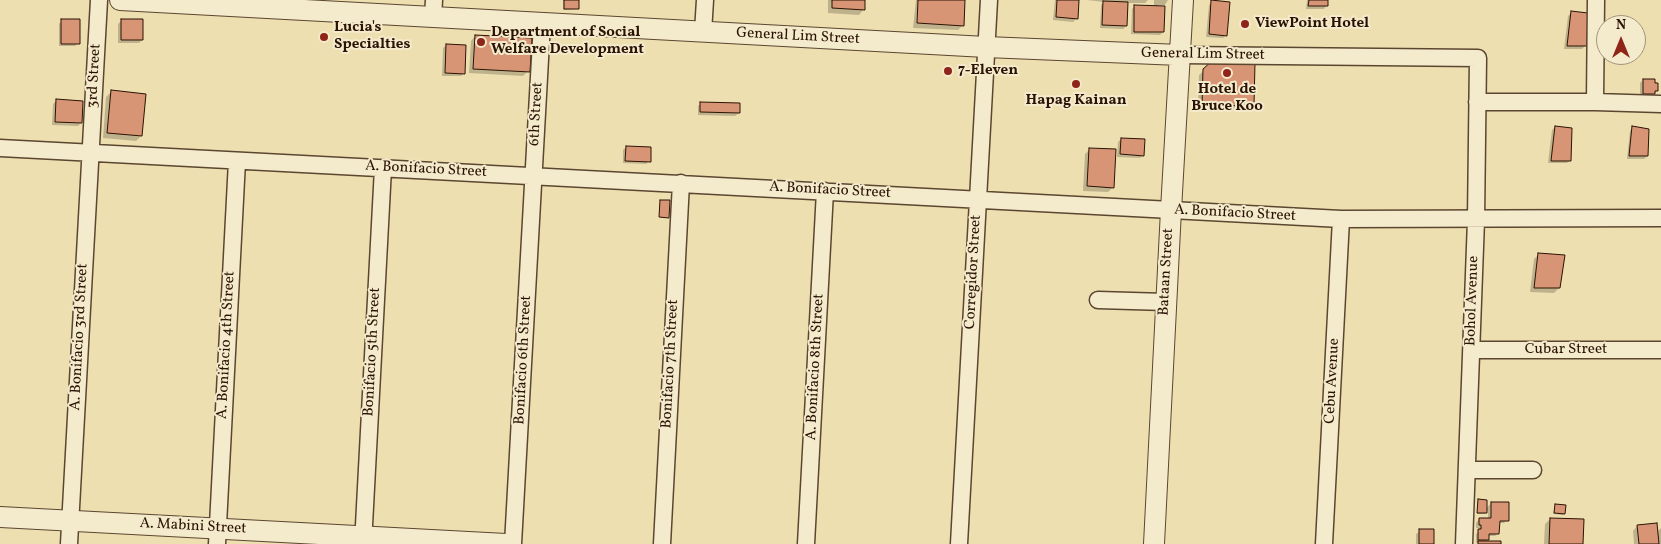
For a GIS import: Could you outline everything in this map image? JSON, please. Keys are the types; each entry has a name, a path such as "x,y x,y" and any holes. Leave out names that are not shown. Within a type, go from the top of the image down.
{"street":[{"name":"3rd Street","path":"90,153 99,0"},
{"name":"General Lim Street","path":"120,0 433,8 542,23 986,47 1180,55 1478,58"},
{"path":"703,32 705,0"},
{"name":"Corregidor Street","path":"959,544 989,0"},
{"name":"Bataan Street","path":"1154,544 1170,210 1184,0"},
{"path":"1595,102 1596,0"},
{"name":"6th Street","path":"534,176 542,23"},
{"name":"Bohol Avenue","path":"1464,544 1476,220 1478,58"},
{"path":"1477,102 1661,104"},
{"name":"A. Bonifacio Street","path":"0,148 1341,219 1661,218"},
{"name":"A. Bonifacio 3rd Street","path":"69,544 90,153"},
{"name":"A. Bonifacio 4th Street","path":"217,536 237,160"},
{"name":"Bonifacio 5th Street","path":"363,540 383,168"},
{"name":"Bonifacio 6th Street","path":"514,544 534,176"},
{"name":"Bonifacio 7th Street","path":"662,544 681,183"},
{"name":"A. Bonifacio 8th Street","path":"806,544 825,191"},
{"name":"Cebu Avenue","path":"1324,544 1341,219"},
{"path":"1098,300 1166,302"},
{"name":"Cubar Street","path":"1472,350 1661,350"},
{"path":"1468,470 1533,470"},
{"name":"A. Mabini Street","path":"0,517 70,521 217,536 506,544"}],"building":[{"path":"564,0 579,0 579,9 564,9"},
{"path":"832,0 865,0 865,10 832,8"},
{"path":"918,0 965,0 964,26 917,23"},
{"path":"1057,0 1079,0 1078,19 1056,17"},
{"path":"1211,0 1230,2 1227,36 1209,34"},
{"path":"1309,0 1328,0 1328,6 1308,6"},
{"path":"1103,1 1128,2 1127,26 1102,25"},
{"path":"1134,5 1165,6 1164,32 1134,32"},
{"path":"1571,11 1588,13 1587,46 1567,46"},
{"path":"61,19 80,19 80,44 61,44"},
{"path":"121,19 143,19 143,40 121,40"},
{"path":"475,35 532,38 530,72 473,69"},
{"path":"446,44 466,45 465,74 445,73"},
{"path":"1212,61 1255,62 1254,106 1202,105 1203,69"},
{"path":"1643,79 1655,79 1655,83 1658,83 1658,91 1655,91 1655,94 1643,94"},
{"path":"111,90 146,94 142,136 107,133"},
{"path":"56,99 83,101 82,123 55,122"},
{"path":"700,102 740,103 740,113 700,112"},
{"path":"1555,126 1572,128 1571,161 1551,161"},
{"path":"1632,126 1649,129 1648,156 1629,156"},
{"path":"1121,138 1145,139 1144,156 1120,154"},
{"path":"626,146 651,147 651,162 625,161"},
{"path":"1089,148 1116,149 1114,188 1087,186"},
{"path":"660,200 670,200 669,218 659,217"},
{"path":"1538,253 1565,255 1560,288 1534,288"},
{"path":"1478,499 1487,500 1487,513 1477,513"},
{"path":"1491,502 1509,502 1509,521 1500,521 1499,534 1489,534 1489,540 1478,540 1478,529 1481,529 1479,518 1491,518"},
{"path":"1555,504 1566,505 1565,514 1554,513"},
{"path":"1550,518 1584,519 1583,544 1549,544"},
{"path":"1657,523 1659,544 1639,544 1637,525"},
{"path":"1419,529 1434,529 1434,544 1419,544"},
{"path":"1478,541 1501,541 1501,544 1478,544"}],"place":[{"name":"ViewPoint Hotel","path":"1245,24"},
{"name":"Lucia's Specialties","path":"324,37"},
{"name":"Department of Social Welfare Development","path":"481,42"},
{"name":"7-Eleven","path":"948,71"},
{"name":"Hotel de Bruce Koo","path":"1227,73"},
{"name":"Hapag Kainan","path":"1076,84"}]}
